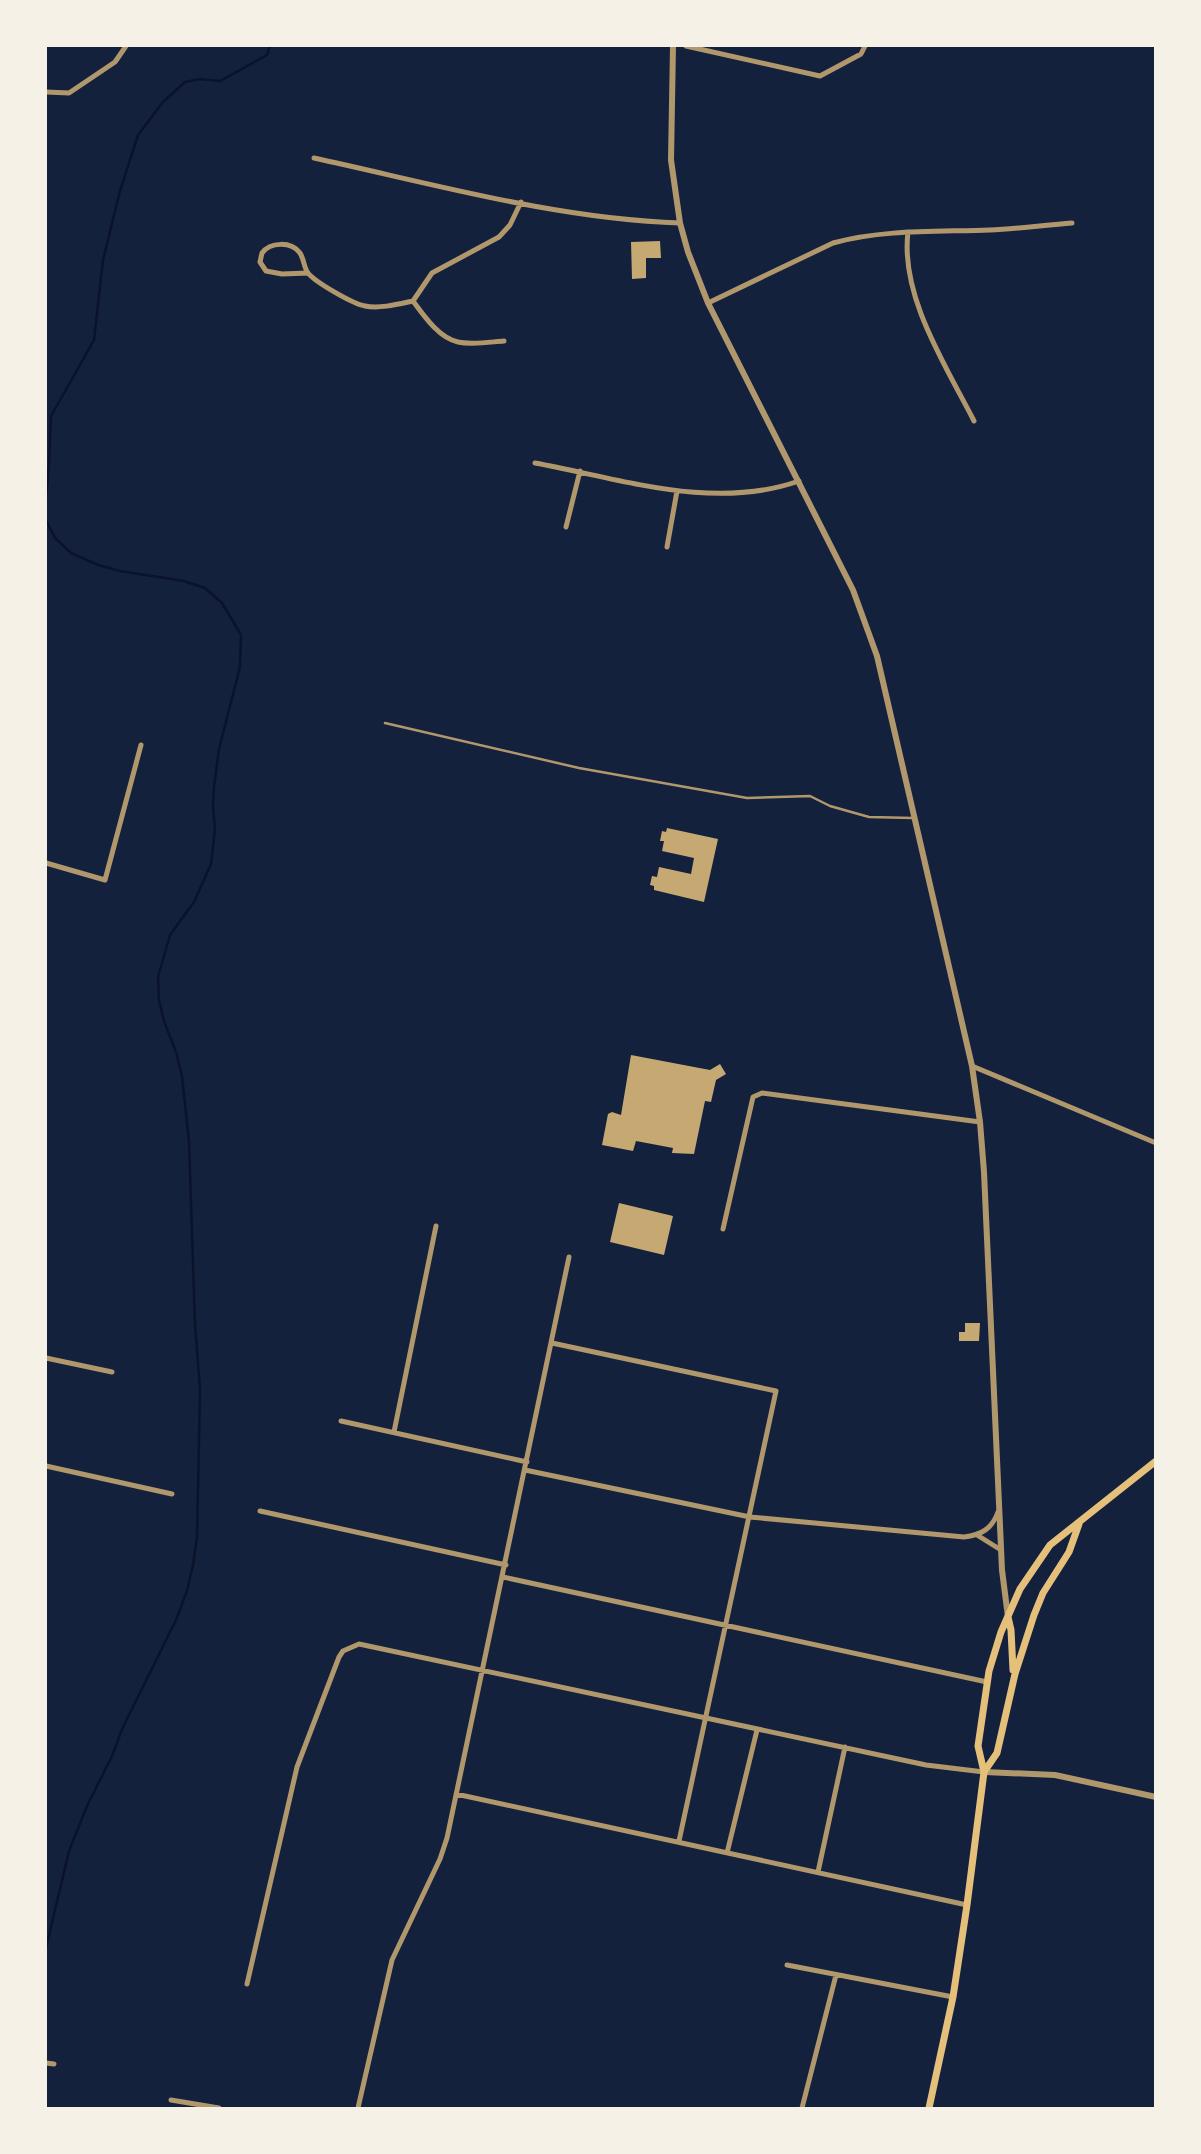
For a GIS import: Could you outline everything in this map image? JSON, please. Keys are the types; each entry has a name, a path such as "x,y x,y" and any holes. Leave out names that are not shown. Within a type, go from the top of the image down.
{"main road":[{"path":"929,2109 953,1997 967,1905 984,1772 978,1745 987,1682 997,1645 1020,1589 1050,1545 1080,1524 1132,1477 1156,1461"},
{"path":"984,1772 997,1753 1012,1688 1034,1615 1043,1593 1069,1552 1080,1524"},
{"path":"1008,1617 1014,1655 1012,1688"}],"street":[{"path":"46,92 69,93 115,62 126,46"},
{"path":"673,46 671,160 680,223 688,252 708,303 853,590 877,656 972,1066 980,1122 988,1244 1001,1550 1008,1617"},
{"path":"685,46 820,76 861,54 865,46"},
{"path":"314,158 630,222 680,223"},
{"path":"308,273 282,274 266,271 260,262 262,253 278,244 294,248 300,253 308,273 347,300 365,307 414,301 432,273 499,237 510,225 521,202"},
{"path":"708,303 833,243 854,237 1072,223"},
{"path":"908,232 906,256 915,294 939,352 974,421"},
{"path":"414,301 441,333 452,340 470,343 504,341"},
{"path":"536,463 677,491 744,494 799,481"},
{"path":"566,527 580,471"},
{"path":"667,547 677,491"},
{"path":"46,864 105,880 141,745"},
{"path":"972,1066 1156,1143"},
{"path":"723,1229 753,1097 762,1093 980,1122"},
{"path":"394,1432 436,1226"},
{"path":"358,2109 392,1960 440,1859 484,1669 569,1257"},
{"path":"552,1343 776,1391 679,1841"},
{"path":"46,1358 112,1373"},
{"path":"341,1421 527,1462"},
{"path":"46,1466 172,1494"},
{"path":"525,1470 750,1517 964,1536 977,1535 995,1520 1000,1509"},
{"path":"260,1511 506,1565"},
{"path":"977,1535 1001,1550"},
{"path":"503,1577 987,1682"},
{"path":"247,1984 297,1767 339,1657 343,1651 359,1644 926,1765 984,1772 1055,1775 1156,1797"},
{"path":"727,1853 757,1730"},
{"path":"818,1872 845,1747"},
{"path":"456,1794 967,1905"},
{"path":"787,1965 953,1997"},
{"path":"802,2109 836,1975"},
{"path":"46,2063 54,2064"},
{"path":"171,2100 219,2109"}],"lane":[{"path":"385,723 579,768 747,798 810,796 830,806 869,817 914,818"}],"building":[{"path":"660,241 661,258 646,258 646,278 632,279 631,242"},
{"path":"667,828 718,839 704,902 654,890 654,886 650,885 652,876 657,877 659,867 691,874 694,858 662,851 662,831 666,832"},
{"path":"631,1055 710,1070 720,1064 726,1074 716,1080 711,1102 705,1101 694,1154 672,1153 673,1148 636,1141 633,1151 602,1145 608,1114 612,1112 621,1115"},
{"path":"619,1203 673,1216 664,1255 610,1242"},
{"path":"965,1323 980,1323 979,1341 959,1341 959,1332 965,1332"}],"waterway":[{"path":"46,497 51,416 94,340 103,260 120,191 138,135 163,102 185,82 200,79 220,81 267,55 270,46"},
{"path":"46,520 55,538 71,553 98,565 184,581 205,588 222,603 241,635 240,667 219,749 214,787 215,829 211,864 194,902 170,935 158,977 159,1000 164,1021 182,1076 189,1142 200,1390 197,1537 193,1565 176,1620 123,1727 69,1851 46,1948"}]}
